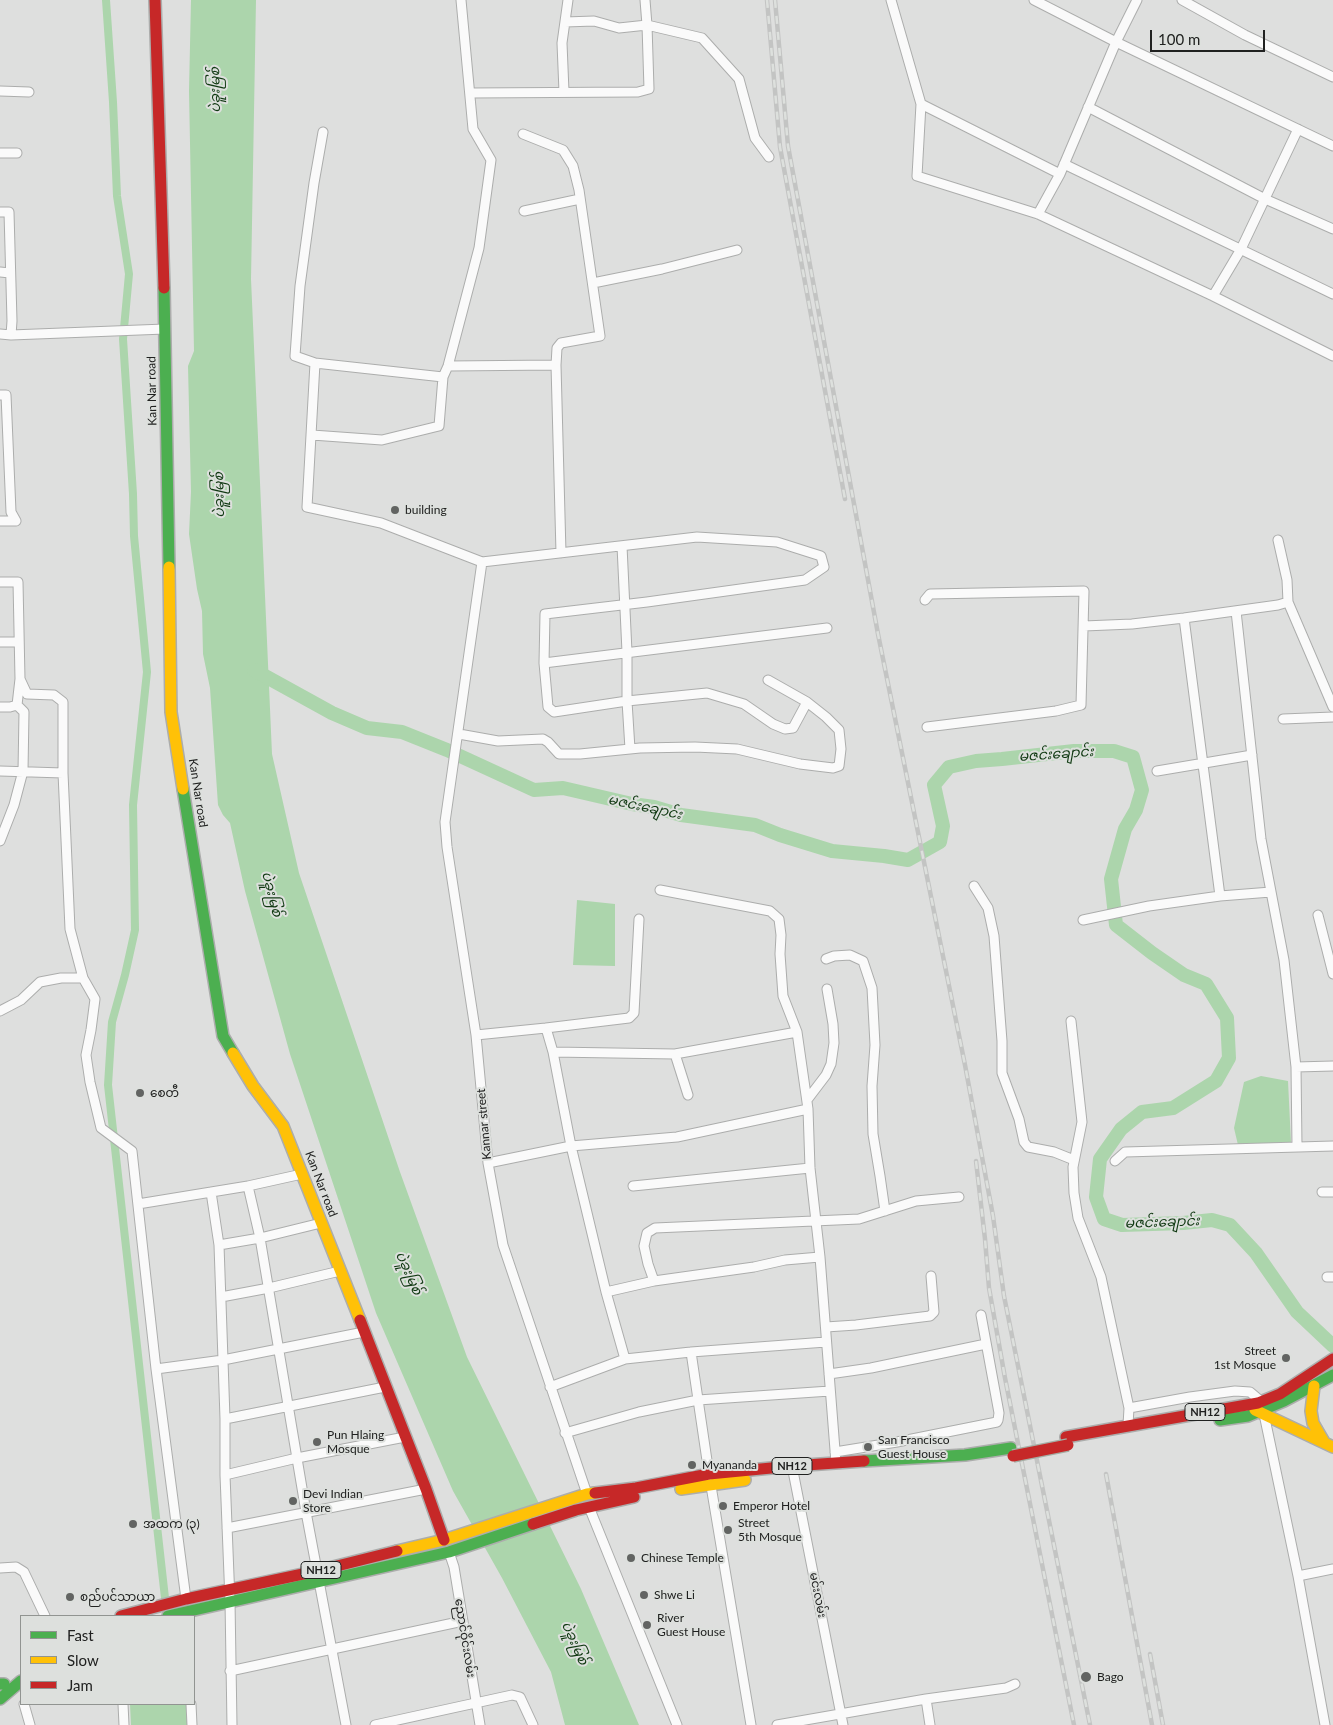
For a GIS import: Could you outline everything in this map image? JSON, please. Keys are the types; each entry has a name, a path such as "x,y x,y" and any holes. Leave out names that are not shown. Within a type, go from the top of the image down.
{"main road":[{"name":"Kan Nar road","path":"155,0 165,329 171,712 223,1036 253,1086 283,1126 405,1437 426,1489 449,1538"},
{"name":"NH12","path":"1263,1409 1280,1394 1333,1359"},
{"name":"NH12","path":"1067,1441 1248,1416 1314,1386 1333,1375"},
{"path":"1314,1386 1311,1411 1313,1423 1329,1445"},
{"name":"NH12","path":"318,1576 449,1538 587,1494 793,1470 837,1470 967,1464 1128,1426 1247,1405 1263,1409"},
{"path":"1263,1409 1329,1445"},
{"name":"NH12","path":"793,1470 836,1457 965,1455 1012,1452"},
{"name":"NH12","path":"124,1615 186,1598 229,1595 453,1551 576,1510 710,1479"},
{"name":"NH12","path":"174,1615 192,1612 229,1595"},
{"path":"1,1685 20,1671"},
{"path":"0,1699 20,1686"}],"street":[{"path":"312,435 382,440 439,426 443,377 448,366 479,248 491,160 473,129 461,0"},
{"path":"564,92 562,44 568,0"},
{"path":"470,92 638,92 649,89 645,0"},
{"path":"891,0 921,104 918,176 1038,214 1213,296 1333,356"},
{"path":"1034,0 1116,42 1333,146"},
{"path":"1038,214 1060,174 1116,42 1137,0"},
{"path":"1182,0 1245,35 1333,77"},
{"path":"565,22 594,21 619,28 647,25 702,38 740,79 755,138 769,158"},
{"path":"0,91 29,92"},
{"path":"921,104 1060,174"},
{"path":"1088,107 1265,199 1333,229"},
{"path":"1213,296 1241,249 1298,129"},
{"path":"323,132 300,286 295,356 315,363 443,377"},
{"path":"523,134 563,150 572,166 580,199 600,336 561,343 556,348 561,553"},
{"path":"0,153 16,153"},
{"path":"1064,164 1333,294"},
{"path":"524,211 580,199"},
{"path":"0,212 9,212 11,335"},
{"path":"593,283 662,269 736,250"},
{"path":"0,272 10,273"},
{"path":"0,334 165,329"},
{"path":"315,363 307,507 381,522 482,562 697,537 776,542 821,556 824,567 805,580 545,614 544,663 548,708 554,712 627,701 707,693 744,704 773,724 785,729 792,728 807,702"},
{"path":"448,366 556,365"},
{"path":"0,521 16,521 11,512 4,459 3,395"},
{"path":"1278,540 1287,580 1288,602 1333,707"},
{"path":"622,546 630,749"},
{"name":"Kannar street","path":"482,562 445,822 447,847 476,1035 488,1163 503,1245 587,1494"},
{"path":"0,582 18,582 20,679 16,705"},
{"path":"925,600 930,594 1084,591 1081,705 1056,711 927,727"},
{"path":"1084,626 1132,624 1184,618 1288,602"},
{"path":"1236,611 1261,839 1284,960 1296,1067 1297,1146"},
{"path":"1184,618 1220,896"},
{"path":"544,663 827,628"},
{"path":"0,642 18,642"},
{"path":"20,679 27,694 54,695 63,702 63,773 70,929 84,978 94,999 86,1055 90,1082 101,1128 132,1151 156,1369 186,1598"},
{"path":"458,738 498,741 543,738 559,754 695,747 737,749 800,764 833,768 839,766 841,750 839,730 807,702 768,680"},
{"path":"0,707 16,705"},
{"path":"1,837 14,805 23,771 24,712 16,705"},
{"path":"1283,719 1333,717"},
{"path":"1157,771 1252,755"},
{"path":"0,771 63,773"},
{"path":"974,886 988,908 994,936 1002,1041 1002,1073 1019,1120 1024,1142 1028,1147 1054,1152 1074,1160"},
{"path":"660,890 770,912 779,919 783,996 797,1032 808,1105 810,1168 817,1220 836,1457 897,1442 996,1422 999,1414 981,1315"},
{"path":"1083,920 1149,906 1220,896 1271,892"},
{"path":"1318,915 1333,974"},
{"path":"476,1035 628,1018 634,1012 639,919"},
{"path":"826,959 834,956 850,955 863,961 872,988 875,1045 872,1086 873,1134 884,1211"},
{"path":"0,1011 21,1000 40,982 61,978 84,978"},
{"path":"488,1163 571,1146 677,1137 808,1105 831,1064 834,1043 833,1024 827,988"},
{"path":"1071,1021 1082,1122 1074,1160 1074,1193 1078,1218 1101,1277 1129,1408 1128,1426"},
{"path":"546,1028 553,1052 571,1146 606,1292 625,1359"},
{"path":"553,1052 675,1054 797,1032"},
{"path":"675,1054 688,1096"},
{"path":"1296,1067 1333,1066"},
{"path":"1115,1161 1125,1152 1333,1146"},
{"path":"633,1186 810,1168"},
{"path":"138,1204 248,1186 302,1174"},
{"path":"248,1186 260,1238 306,1512 346,1725"},
{"path":"211,1192 219,1245 224,1360 224,1476 232,1725"},
{"path":"1322,1192 1333,1192"},
{"path":"654,1281 644,1246 647,1232 655,1228 859,1219 916,1201 959,1197"},
{"path":"219,1245 260,1238 321,1223"},
{"path":"606,1292 654,1281 754,1267 785,1260 820,1257"},
{"path":"221,1297 269,1288 340,1270"},
{"path":"826,1327 930,1316 934,1312 930,1276"},
{"path":"156,1369 224,1360 364,1332"},
{"path":"550,1388 625,1359 826,1342"},
{"path":"829,1374 871,1368 986,1344"},
{"path":"691,1352 710,1479 752,1725"},
{"path":"225,1419 385,1387"},
{"path":"565,1433 639,1412 698,1400 830,1391"},
{"path":"1129,1408 1235,1391 1250,1392 1263,1409 1298,1576 1325,1725"},
{"path":"224,1476 297,1458 405,1437"},
{"name":"မင်းလမ်း","path":"793,1470 843,1725"},
{"path":"227,1528 426,1489"},
{"path":"589,1507 677,1725"},
{"name":"ညောင်ဝိုင်းလမ်း","path":"453,1551 480,1725"},
{"path":"0,1568 16,1567 24,1572 45,1615"},
{"path":"1298,1576 1333,1569"},
{"path":"230,1671 463,1621"},
{"path":"777,1725 926,1699 1006,1688 1015,1684"},
{"path":"374,1725 512,1694 520,1698 532,1725"},
{"path":"926,1699 930,1725"},
{"path":"24,1705 30,1725"},
{"path":"123,1705 124,1725"},
{"path":"191,1705 192,1725"}],"water":[{"name":"ပဲခူးမြစ်","path":"191,0 256,0 251,279 272,754 299,873 400,1172 467,1357 581,1589 639,1725 565,1725 551,1672 502,1578 453,1491 376,1313 290,1054 245,891 230,823 218,805 210,688 203,654 202,611 189,534 191,492 188,366 194,351 189,91"},
{"path":"577,900 615,904 615,966 573,965"},
{"path":"1261,1076 1288,1081 1291,1143 1238,1145 1234,1128 1244,1082"},
{"path":"130,1705 188,1705 189,1725 131,1725"}],"waterway":[{"path":"106,0 117,196 129,274 123,339 134,536 147,672 133,805 135,930 112,1022 108,1085 166,1607"},
{"name":"မဇင်းချောင်း","path":"254,670 332,713 367,728 402,732 447,750 534,790 563,788 632,804 654,807 681,815 755,825 832,851 908,860 940,842 943,826 934,785 949,767 976,761 1074,751 1114,751 1133,757 1142,790 1136,810 1125,829 1111,879 1116,925 1184,975 1206,984 1227,1018 1229,1058 1216,1081 1173,1108 1142,1112 1121,1129 1100,1159 1096,1197 1104,1219 1122,1225 1212,1220 1230,1225 1256,1253 1297,1312 1333,1346"}],"railway":[{"path":"767,0 780,147 845,499"},
{"path":"775,0 788,146 878,634 965,1065 993,1216 1004,1296 1090,1725"},
{"path":"976,1161 989,1288 1074,1725"},
{"path":"1106,1474 1152,1725"},
{"path":"1150,1654 1163,1725"}],"traffic: fast":[{"path":"164,288 169,567"},
{"path":"183,789 223,1036 233,1053"},
{"path":"1220,1420 1248,1416 1284,1401 1333,1375"},
{"path":"864,1461 965,1455 1011,1448"},
{"path":"172,1615 449,1552 533,1524"},
{"path":"0,1699 20,1682"}],"traffic: slow":[{"path":"169,567 171,712 183,789"},
{"path":"233,1053 253,1086 283,1126 360,1320"},
{"path":"1314,1386 1311,1411 1313,1423 1324,1442"},
{"path":"1255,1410 1333,1447"},
{"path":"681,1489 745,1480"},
{"path":"397,1551 444,1540 595,1493"}],"traffic: jam":[{"path":"155,0 164,288"},
{"path":"360,1320 444,1540"},
{"path":"1066,1437 1258,1403 1280,1394 1333,1359"},
{"path":"1013,1456 1068,1445"},
{"path":"595,1493 636,1488 709,1474 864,1461"},
{"path":"533,1524 576,1510 634,1497"},
{"path":"125,1615 186,1599 317,1571 397,1551"}],"place":[{"name":"building","path":"395,510"},
{"name":"စေတီ","path":"140,1093"},
{"name":"Street 1st Mosque","path":"1286,1358"},
{"name":"Pun Hlaing Mosque","path":"317,1442"},
{"name":"San Francisco Guest House","path":"868,1447"},
{"name":"Myananda","path":"692,1465"},
{"name":"Devi Indian Store","path":"293,1501"},
{"name":"Emperor Hotel","path":"723,1506"},
{"name":"အထက (၃)","path":"133,1524"},
{"name":"Street 5th Mosque","path":"728,1530"},
{"name":"Chinese Temple","path":"631,1558"},
{"name":"Shwe Li","path":"644,1595"},
{"name":"စည်ပင်သာယာ","path":"70,1597"},
{"name":"River Guest House","path":"647,1625"},
{"name":"Bago","path":"1086,1677"}]}
